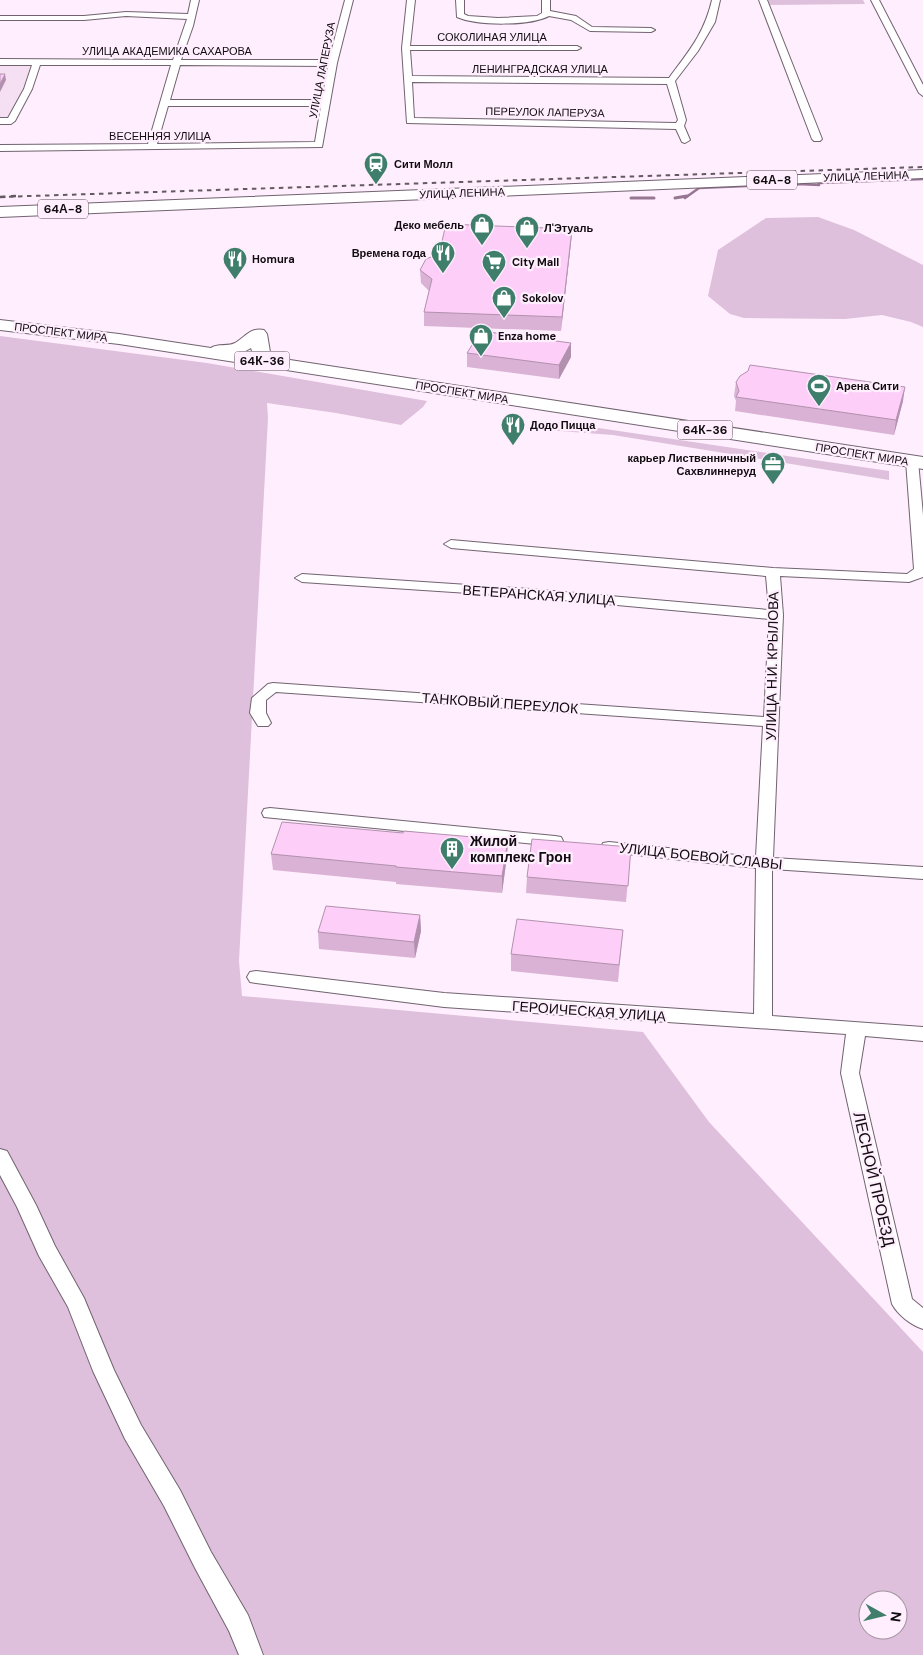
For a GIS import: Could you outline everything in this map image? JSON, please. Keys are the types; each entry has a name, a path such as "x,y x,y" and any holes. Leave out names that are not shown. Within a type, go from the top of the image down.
{"main road":[{"name":"УЛИЦА ЛЕНИНА","path":"0,212 923,174"},
{"name":"ПРОСПЕКТ МИРА","path":"0,325 169,346 918,462"},
{"path":"169,346 235,350 242,348 258,333"},
{"path":"246,358 258,333"},
{"path":"258,333 260,343 258,350 261,354 325,371"}],"street":[{"path":"152,146 195,0"},
{"name":"УЛИЦА ЛАПЕРУЗА","path":"319,145 333,63 349,0"},
{"path":"409,79 406,48 411,0"},
{"path":"460,0 460,16 464,19 533,19 542,17 546,12 546,0"},
{"path":"685,140 679,126 682,120 671,81 694,51 711,22 716,0"},
{"path":"763,0 817,139"},
{"path":"875,0 923,93"},
{"path":"546,12 573,18 590,30 651,30"},
{"path":"0,18 84,18 126,14 191,17"},
{"name":"СОКОЛИНАЯ УЛИЦА","path":"406,48 577,48"},
{"name":"УЛИЦА АКАДЕМИКА САХАРОВА","path":"0,62 333,63"},
{"path":"0,121 11,121 28,89 37,62"},
{"name":"ЛЕНИНГРАДСКАЯ УЛИЦА","path":"409,79 671,81"},
{"name":"ПЕРЕУЛОК ЛАПЕРУЗА","path":"409,79 410,121 679,126"},
{"path":"164,103 325,103"},
{"name":"ВЕСЕННЯЯ УЛИЦА","path":"0,148 319,145"},
{"name":"УЛИЦА Н.И. КРЫЛОВА","path":"763,1020 764,863 776,615 773,572 909,578 919,574 918,462"},
{"path":"451,544 773,572"},
{"name":"ВЕТЕРАНСКАЯ УЛИЦА","path":"302,578 530,593 776,615"},
{"name":"ТАНКОВЫЙ ПЕРЕУЛОК","path":"262,723 258,713 258,698 273,687 771,722"},
{"path":"270,813 569,843"},
{"name":"УЛИЦА БОЕВОЙ СЛАВЫ","path":"588,845 764,863 923,872"},
{"name":"ГЕРОИЧЕСКАЯ УЛИЦА","path":"256,977 442,1000 650,1016 763,1020 923,1034"},
{"name":"ЛЕСНОЙ ПРОЕЗД","path":"856,1028 856,1041 850,1073 896,1275 903,1304 923,1320"},
{"path":"0,1157 26,1204 46,1250 77,1304 104,1371 133,1432 172,1498 203,1560 239,1624 251,1655"}],"shaded area":[{"path":"768,0 863,0 865,4 770,5"},
{"path":"0,63 35,63 9,120 0,120"},
{"path":"818,217 854,230 923,265 923,327 882,315 845,319 744,318 730,314 708,296 718,250 766,218"},
{"path":"0,336 207,363 427,401 423,407 401,425 267,403 268,418 239,961 242,996 643,1032 709,1122 923,1352 923,1655 0,1655"},
{"path":"558,422 889,471 889,480 613,435 546,430 546,424"}],"building":[{"path":"0,74 5,74 0,84"},
{"name":"City Mall","path":"446,224 572,229 562,317 424,312 432,279 420,270 426,259 439,254"},
{"path":"481,331 571,343 559,365 467,353"},
{"path":"750,365 905,387 896,420 736,397 739,391 736,382 740,376 748,371"},
{"path":"282,822 508,840 502,876 271,854"},
{"path":"532,839 631,847 628,886 527,877"},
{"path":"326,906 420,915 414,942 318,932"},
{"path":"517,919 623,930 619,965 511,954"}],"waterway":[{"path":"685,198 699,188 798,184 819,185 819,183 923,179"},
{"path":"675,198 687,196"},
{"path":"631,198 654,198"}],"railway":[{"path":"16,196 0,197 923,167"}],"place":[{"name":"Сити Молл","path":"376,185"},
{"name":"Деко мебель","path":"482,246"},
{"name":"Л'Этуаль","path":"527,249"},
{"name":"Времена года","path":"443,274"},
{"name":"Homura","path":"235,280"},
{"name":"City Mall","path":"494,283"},
{"name":"Sokolov","path":"504,319"},
{"name":"Enza home","path":"481,357"},
{"name":"Арена Сити","path":"819,407"},
{"name":"Додо Пицца","path":"513,446"},
{"name":"карьер Лиственничный Сахвлиннеруд","path":"773,485"},
{"name":"Жилой комплекс Грон","path":"452,870"}]}
